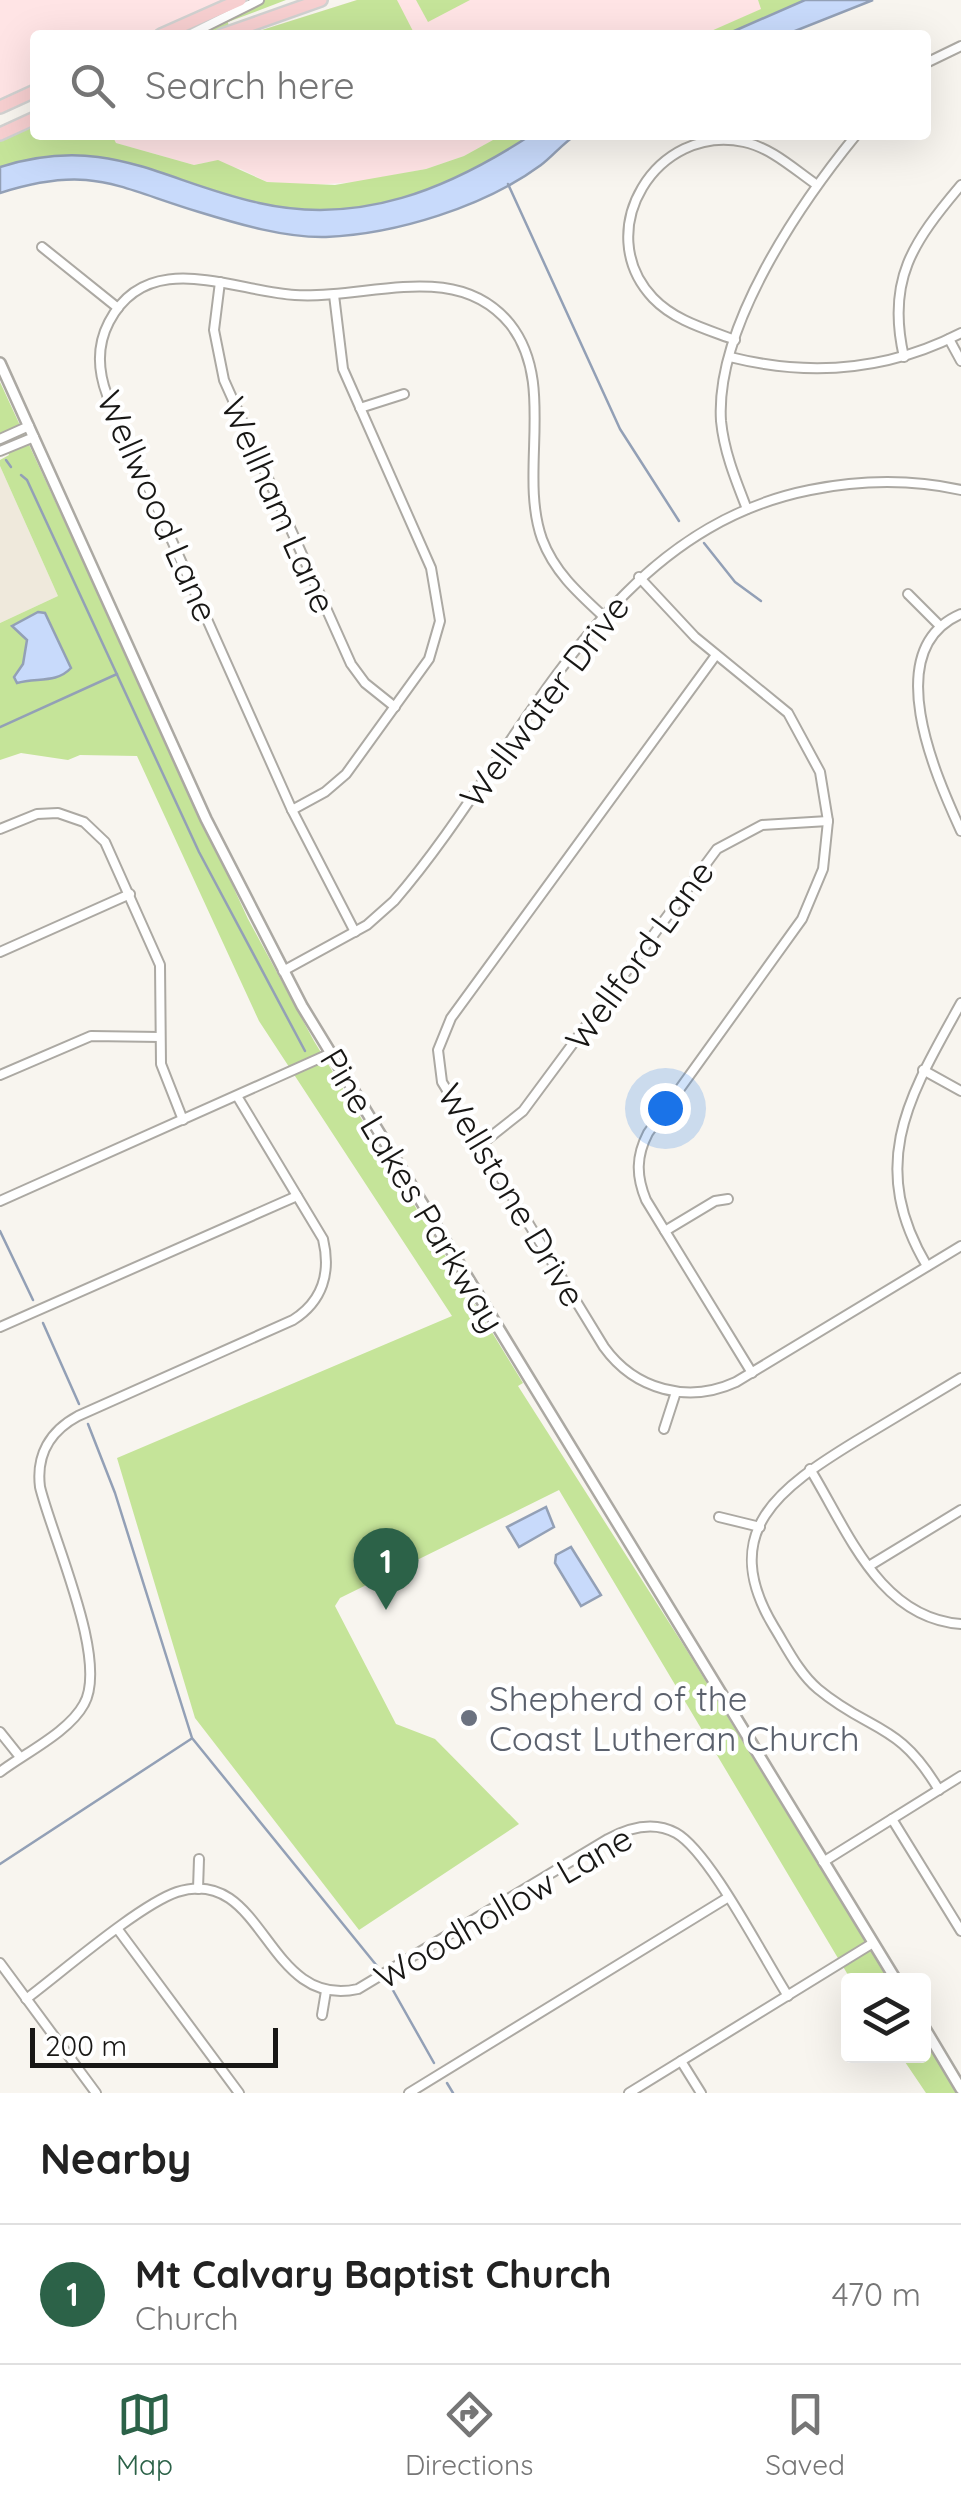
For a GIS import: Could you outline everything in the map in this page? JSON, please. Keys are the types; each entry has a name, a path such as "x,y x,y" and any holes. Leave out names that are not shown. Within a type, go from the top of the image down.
{"main road":[{"path":"172,30 240,0"},
{"path":"236,30 321,0"},
{"path":"0,107 30,93"},
{"path":"0,134 30,120"}],"street":[{"path":"199,30 259,0"},
{"path":"931,60 961,46"},
{"path":"735,340 674,315 641,282 631,258 628,232 642,184 677,151 724,140 764,149 818,185"},
{"path":"747,509 722,422 730,357 760,282 818,185 852,140"},
{"path":"904,357 896,306 906,264 922,234 961,185"},
{"path":"42,247 118,308 136,290 162,279 190,276 287,294 334,295 448,287 482,301 508,322 523,346 530,371 534,500 542,538 560,574 602,615"},
{"name":"Wellham Lane","path":"220,282 214,338 228,391 351,664 365,683 394,707"},
{"path":"292,810 339,781 394,707 432,652 440,604 432,568 338,353 334,295"},
{"name":"Wellwood Lane","path":"118,308 101,345 104,386 292,810 354,932"},
{"path":"730,357 808,370 865,366 904,357 961,333"},
{"path":"950,339 961,361"},
{"name":"Pine Lakes Parkway","path":"0,363 206,819 283,971 329,1054 892,1973"},
{"path":"360,408 404,394"},
{"path":"0,439 29,426"},
{"path":"0,452 34,437"},
{"name":"Wellwater Drive","path":"283,971 378,916 407,886 602,615 639,577 684,543 747,509 802,492 858,483 906,482 961,490"},
{"path":"639,577 716,655 779,702 798,725 820,772 828,821 824,869 802,919 642,1144 638,1177 665,1232 752,1373"},
{"path":"908,594 940,626"},
{"path":"961,614 940,626 921,652 917,684 937,770 961,832"},
{"name":"Wellstone Drive","path":"676,1392 637,1378 608,1354 440,1076 443,1034 716,655"},
{"path":"0,829 37,814 76,818 102,837 130,894 162,976 160,1037 164,1075 184,1120"},
{"name":"Wellford Lane","path":"480,1145 523,1111 717,849 762,825 828,821"},
{"path":"0,952 130,894"},
{"path":"927,1266 906,1222 896,1165 904,1113 961,1002"},
{"path":"0,1075 94,1035 160,1037"},
{"path":"0,1201 329,1054"},
{"path":"924,1070 961,1092"},
{"path":"0,1772 77,1714 91,1679 89,1654 40,1487 44,1450 55,1432 71,1420 277,1328 312,1304 323,1285 327,1260 323,1240 237,1096"},
{"path":"0,1327 296,1196"},
{"path":"665,1232 715,1201 728,1199"},
{"path":"664,1430 676,1392 714,1390 752,1373 961,1246"},
{"path":"939,1790 909,1746 826,1695 804,1674 757,1592 753,1560 760,1526 780,1492 810,1469 961,1378"},
{"path":"810,1469 869,1566 904,1606 936,1620 961,1624"},
{"path":"869,1566 961,1510"},
{"path":"719,1518 760,1526"},
{"path":"0,1732 20,1757"},
{"path":"823,1862 961,1776"},
{"path":"892,1818 961,1931"},
{"name":"Woodhollow Lane","path":"198,1889 235,1902 292,1972 326,1991 347,1992 369,1984 608,1839 634,1828 661,1828 688,1842 788,1996"},
{"path":"26,1999 163,1898 198,1889 199,1859"},
{"path":"410,2093 727,1898"},
{"path":"952,1916 961,1911"},
{"path":"118,1930 239,2093"},
{"path":"629,2093 873,1944"},
{"path":"0,1963 96,2093"},
{"path":"322,2014 326,1991"},
{"path":"931,2039 961,2088"},
{"path":"681,2061 701,2093"}],"shaded area":[{"path":"0,0 226,0 157,30 30,30 30,86 0,99"},
{"path":"357,0 758,0 762,9 714,30 262,30"},
{"path":"114,140 493,140 464,156 426,169 358,182 310,185 267,182 241,169 208,162 194,165"},
{"path":"0,466 58,596 0,623"}],"green space":[{"path":"264,0 286,0 228,22 229,28 200,29"},
{"path":"357,0 397,0 412,30 262,30"},
{"path":"416,0 470,0 428,22"},
{"path":"758,0 805,0 736,30 713,30 761,9"},
{"path":"30,125 30,140 114,140 194,165 218,160 267,182 335,185 426,169 464,156 493,140 523,140 435,186 368,206 332,210 259,203 104,158 72,155 0,167 0,139"},
{"path":"0,382 248,919 314,1041 523,1383 518,1386 686,1649 885,1973 847,1973 559,1490 340,1598 335,1606 396,1724 435,1739 519,1824 359,1930 195,1718 117,1458 452,1316 259,1021 137,756 80,755 68,760 21,753 0,760 0,623 58,596 0,466 0,460 9,455 0,436"},
{"path":"931,2050 957,2093 926,2093 906,2063 931,2063"}],"water":[{"path":"805,0 873,0 798,30 736,30"},
{"path":"523,140 570,140 541,165 493,194 438,216 353,235 310,237 278,233 102,182 58,180 0,193 0,167 72,155 133,164 259,203 332,210 402,198 468,172"},
{"path":"38,612 45,613 71,668 52,678 17,683 14,677 23,664 27,640 12,626"},
{"path":"546,1507 554,1527 519,1547 507,1527"},
{"path":"571,1547 601,1595 581,1606 555,1563 556,1555"}],"waterway":[{"path":"508,184 620,429 679,521"},
{"path":"6,460 11,467"},
{"path":"21,475 27,480 199,852 305,1051"},
{"path":"704,543 735,582 761,601"},
{"path":"0,727 117,674"},
{"path":"0,1231 33,1300"},
{"path":"43,1323 79,1404"},
{"path":"88,1424 115,1493 192,1738 377,1966"},
{"path":"0,1864 191,1739"},
{"path":"390,1985 434,2063"},
{"path":"447,2083 453,2093"}],"place":[{"name":"Mt Calvary Baptist Church","path":"386,1610"},
{"name":"Shepherd of the Coast Lutheran Church","path":"469,1718"}]}
